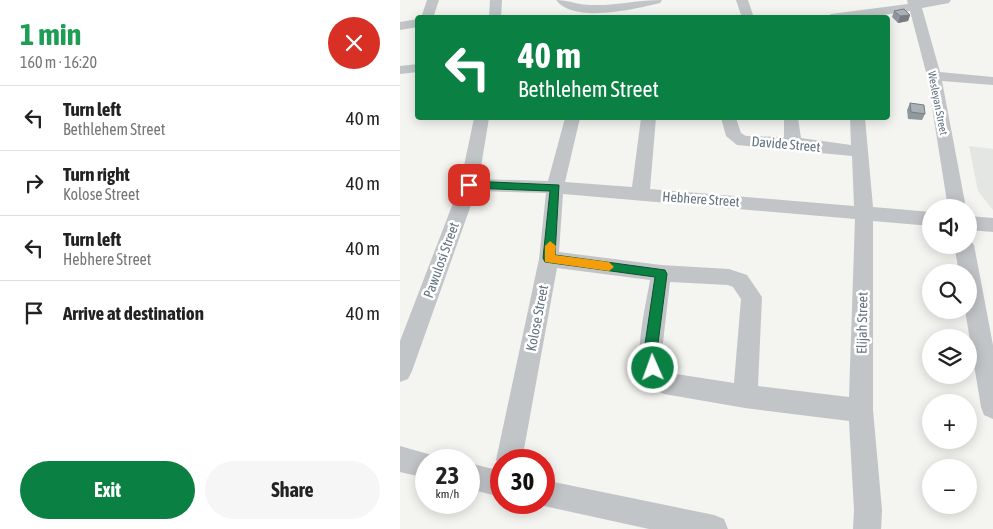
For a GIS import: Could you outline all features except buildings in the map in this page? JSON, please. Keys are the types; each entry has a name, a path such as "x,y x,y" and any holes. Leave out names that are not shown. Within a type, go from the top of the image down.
{"street":[{"path":"429,15 433,0"},
{"path":"495,15 496,0"},
{"path":"562,0 575,8 624,12 656,0"},
{"path":"742,0 747,15"},
{"path":"854,0 860,14"},
{"path":"853,15 915,3 944,0"},
{"name":"Wesleyan Street","path":"915,3 934,76 955,199"},
{"path":"400,26 415,24"},
{"path":"400,70 415,68"},
{"path":"934,76 993,81"},
{"name":"Pawulosi Street","path":"400,371 469,185 480,120"},
{"name":"Kolose Street","path":"511,449 549,258 555,187 572,120"},
{"path":"640,194 649,120"},
{"name":"Davide Street","path":"730,120 734,136 743,141 793,143 859,151"},
{"path":"790,120 793,143"},
{"name":"Elijah Street","path":"858,120 864,212 861,410 868,510 867,529"},
{"name":"Hebhere Street","path":"469,185 555,187 922,218"},
{"path":"977,224 993,226"},
{"path":"966,254 993,407"},
{"path":"549,258 661,274 729,277 740,281 748,289 752,297 745,396"},
{"path":"661,274 651,351 653,368 658,378 664,383 745,396 861,410"},
{"path":"400,459 415,462"},
{"path":"555,495 714,529"}],"shaded area":[{"path":"969,146 993,149 993,210 978,191"}],"slow traffic":[{"path":"550,246 549,258 609,267"}],"route":[{"path":"469,185 555,187 549,258 661,274 651,351 653,368"}]}
